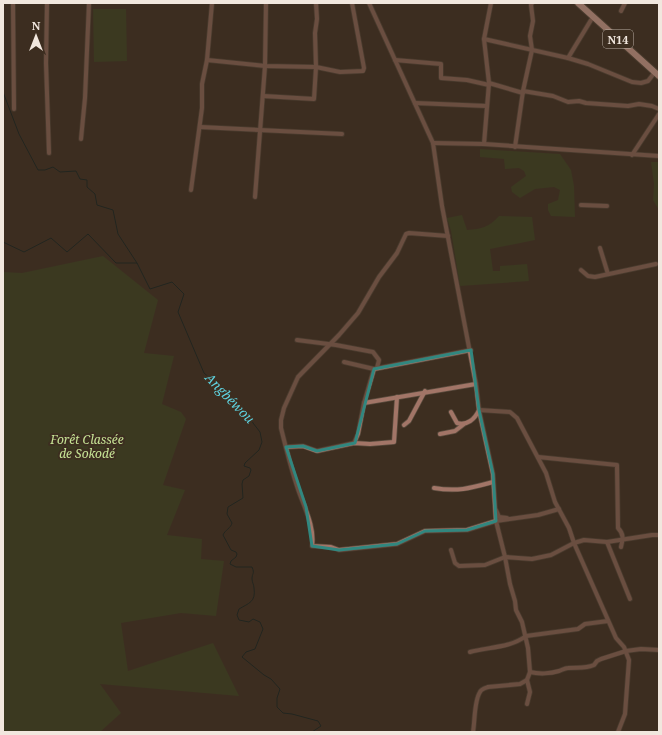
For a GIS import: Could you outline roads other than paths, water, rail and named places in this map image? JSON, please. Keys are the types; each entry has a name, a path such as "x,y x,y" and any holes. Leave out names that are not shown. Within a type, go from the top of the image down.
{"main road":[{"name":"N14","path":"578,3 657,74"}],"street":[{"path":"13,3 14,109"},
{"path":"47,3 46,63 48,153"},
{"path":"81,139 85,98 89,3"},
{"path":"192,190 202,108 202,84 207,60 212,3"},
{"path":"255,197 265,66 266,3"},
{"path":"263,96 314,100 316,67 315,33 317,19 316,3"},
{"path":"207,60 265,66 316,67 340,72 362,71 364,68 352,3"},
{"path":"369,3 433,143 448,236 471,350 478,410 484,440 488,450 493,482 496,521 516,610 522,622 526,636 530,662 530,672 527,680 530,692 526,704"},
{"path":"484,144 489,84 484,38 491,3"},
{"path":"515,146 523,92 532,50 530,36 533,21 532,3"},
{"path":"622,11 625,3"},
{"path":"568,58 591,20"},
{"path":"484,38 568,58 588,64 632,82 641,83 648,81 657,74"},
{"path":"395,60 441,64 442,78 467,80 523,92 553,96 568,102 579,101 586,103 628,106 639,104 652,106 659,109"},
{"path":"415,103 487,106"},
{"path":"632,155 659,114"},
{"path":"200,127 342,134"},
{"path":"433,143 484,144 659,156"},
{"path":"581,205 607,206"},
{"path":"448,236 406,234 398,253 377,280 358,313 301,373 292,390 281,420 281,428 298,490 306,508 313,538 312,546 330,547 339,550 397,544 425,531 467,530 496,521 538,515 559,509"},
{"path":"600,248 608,274"},
{"path":"581,270 588,276 595,277 656,264"},
{"path":"297,340 373,352 379,360 364,403 358,434 354,443"},
{"path":"344,362 375,369 471,350"},
{"path":"364,403 476,384"},
{"path":"404,425 409,421 425,392"},
{"path":"286,447 303,446 317,451 354,443 370,444 394,442 397,397"},
{"path":"440,434 454,431 464,423 474,418 478,410"},
{"path":"478,410 503,411 513,414 517,418 546,473 555,502 569,528 608,621 616,638 626,651 629,660 626,704 625,714 618,732"},
{"path":"451,412 457,424 464,423"},
{"path":"538,457 617,465 618,528 622,533 623,539 621,547"},
{"path":"434,488 461,490 493,482"},
{"path":"495,509 499,517 517,518"},
{"path":"451,550 455,563 459,566 485,565 505,557 532,559 551,555 574,543 584,540 607,542 659,535"},
{"path":"607,542 630,599"},
{"path":"470,652 499,647 519,641 526,636 578,629 585,624 608,621"},
{"path":"530,672 535,674 558,672 567,668 588,668 601,659 626,651 641,649 659,650"},
{"path":"473,732 477,700 483,688 520,684 527,680"}],"waterway":[{"path":"3,92 19,134 38,170 45,170 53,167 60,172 76,171 80,179 87,180 87,187 95,194 97,205 113,210 118,234 137,263"},
{"name":"Angbéwou","path":"3,242 24,252 51,238 67,252 88,234 116,263 137,263 150,289 172,282 184,294 178,312 204,373 227,393 251,418 260,432 262,442 259,450 245,463 244,466 250,468 251,470 249,476 243,480 243,498 228,507 227,514 232,523 223,535 231,550 237,554 230,564 236,567 252,567 253,571 252,579 254,596 251,602 239,609 237,615 239,620 249,622 253,619 260,622 263,629 255,649 246,652 242,657 271,679 280,689 277,698 277,707 283,713 318,721 321,726 312,732"}],"park label":[{"name":"Forêt Classée de Sokodé","path":"87,446"}]}
